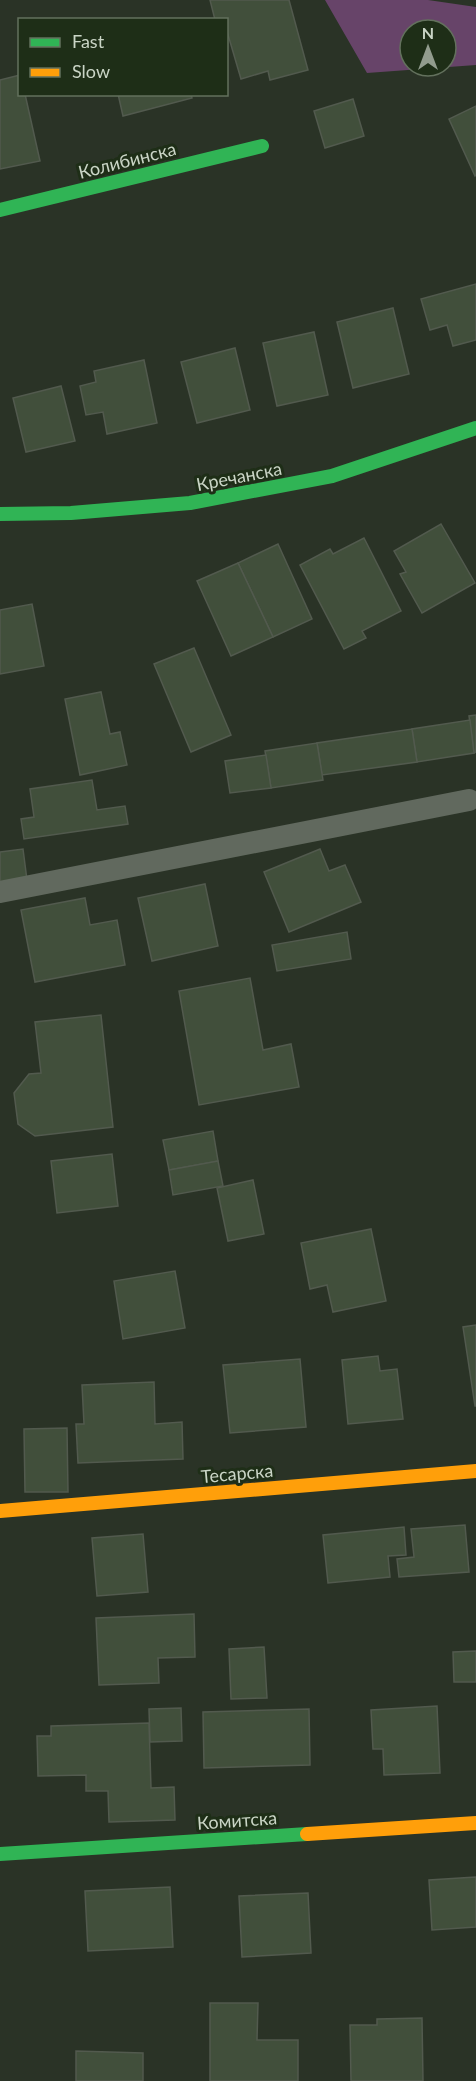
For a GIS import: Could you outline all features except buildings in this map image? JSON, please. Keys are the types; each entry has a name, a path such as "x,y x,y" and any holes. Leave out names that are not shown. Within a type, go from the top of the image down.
{"street":[{"name":"Колибинска","path":"0,210 262,146"},
{"name":"Кречанска","path":"0,514 71,513 190,503 332,476 476,428"},
{"name":"Тесарска","path":"0,1511 476,1471"},
{"name":"Комитска","path":"0,1854 476,1823"}],"lane":[{"path":"0,892 469,800"}],"shaded area":[{"path":"325,0 428,0 476,7 476,65 458,66 458,18 398,18 398,71 367,73"}],"traffic: fast":[{"path":"0,210 262,146"},
{"path":"0,514 71,513 190,503 332,476 476,428"},
{"path":"0,1854 307,1834"}],"traffic: slow":[{"path":"0,1511 476,1471"},
{"path":"307,1834 476,1823"}]}
